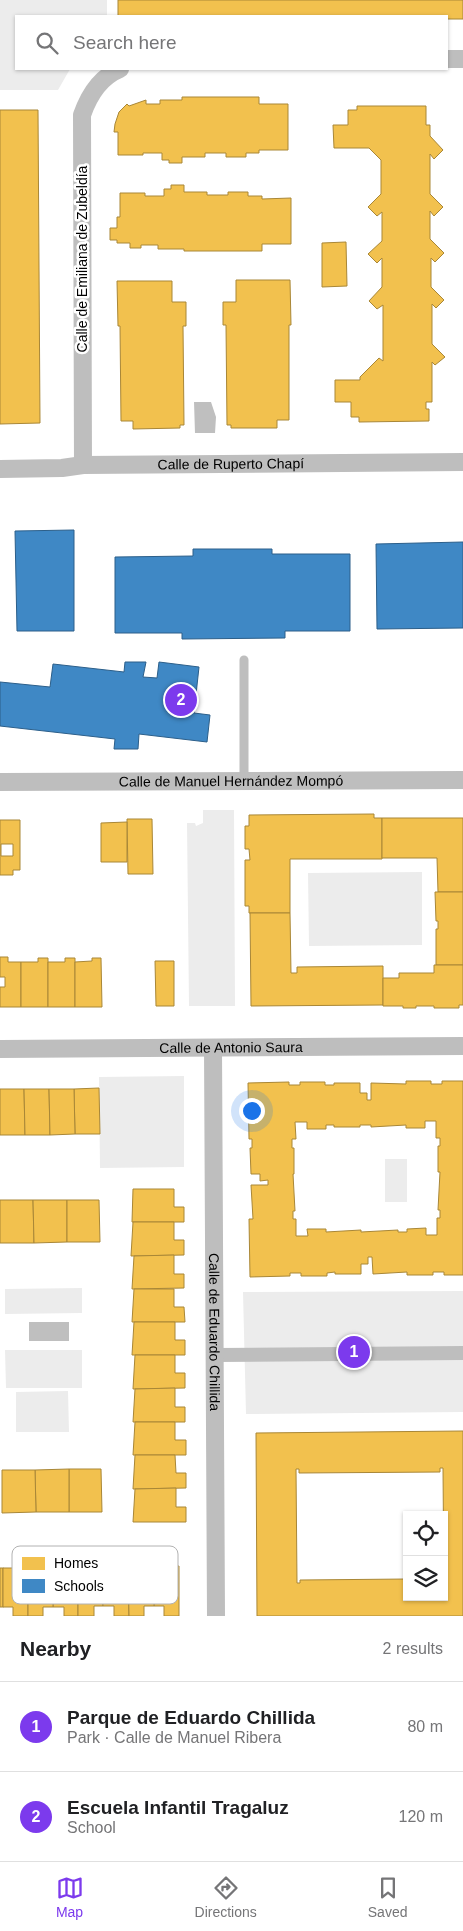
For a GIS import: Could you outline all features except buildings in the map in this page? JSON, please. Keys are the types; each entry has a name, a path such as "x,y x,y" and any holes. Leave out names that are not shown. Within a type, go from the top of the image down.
{"street":[{"path":"448,59 463,59"},
{"name":"Calle de Emiliana de Zubeldía","path":"83,465 82,115 87,100 96,87 109,73 117,70"},
{"name":"Calle de Ruperto Chapí","path":"0,469 62,468 83,465 463,462"},
{"name":"Calle de Manuel Hernández Mompó","path":"0,782 463,780"},
{"name":"Calle de Antonio Saura","path":"0,1049 463,1046"},
{"name":"Calle de Eduardo Chillida","path":"213,1048 216,1616"},
{"path":"215,1355 463,1353"}],"lane":[{"path":"244,660 244,781"}],"shaded area":[{"path":"0,0 107,0 107,15 15,15 15,70 69,70 58,90 0,90"},
{"path":"194,402 211,402 216,417 215,433 195,433"},
{"path":"203,810 234,810 235,1006 189,1006 187,823 195,823 196,826 203,823"},
{"path":"422,872 422,945 309,946 308,873"},
{"path":"184,1076 184,1167 100,1168 99,1077"},
{"path":"385,1159 407,1159 407,1202 385,1202"},
{"path":"82,1288 82,1313 5,1314 5,1289"},
{"path":"463,1291 463,1412 246,1414 243,1292"},
{"path":"29,1322 69,1322 69,1341 29,1341"},
{"path":"5,1350 82,1350 82,1388 6,1388"},
{"path":"68,1391 69,1432 16,1432 16,1392"}],"place":[{"name":"Escuela Infantil Tragaluz","path":"181,700"},
{"name":"Parque de Eduardo Chillida","path":"354,1352"}]}
